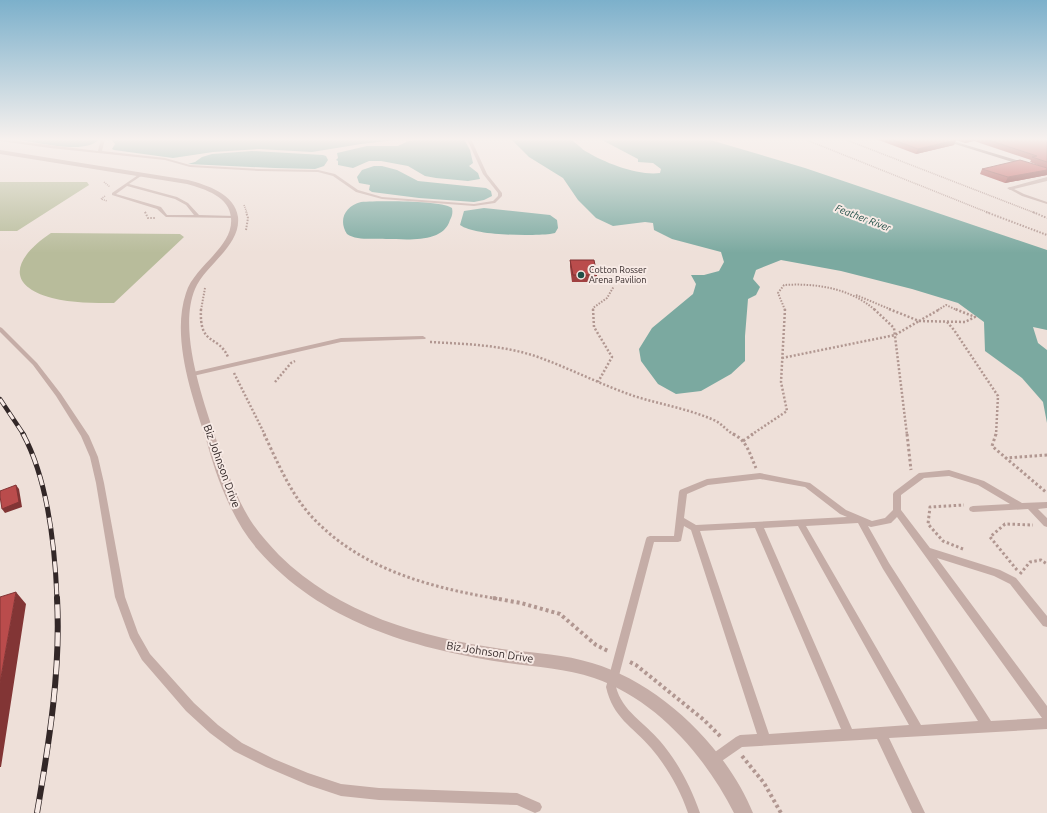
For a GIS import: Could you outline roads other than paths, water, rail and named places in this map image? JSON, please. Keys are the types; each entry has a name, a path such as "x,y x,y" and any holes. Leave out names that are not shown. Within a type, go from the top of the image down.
{"street":[{"path":"159,177 188,182 209,189 229,203 233,209 235,217"},
{"path":"1010,188 1047,179"},
{"name":"Biz Johnson Drive","path":"235,217 235,227 232,234 196,279 188,300 186,322 188,352 219,462 239,512 250,531 265,550 285,570 310,589 342,610 370,624 444,645 493,654 568,664 597,672 625,684 652,702 679,724 702,748 723,774 744,813"}],"lane":[{"path":"138,177 113,194 159,208 166,216 235,217"},
{"path":"337,177 357,191 382,198 474,205 494,202 500,196 500,193 487,177"},
{"path":"127,185 176,198 187,204 197,216"},
{"path":"1010,188 1023,195 1047,203"},
{"path":"0,329 34,364 59,395 85,436 94,457 100,482 120,597 134,635 146,657 190,707 214,729 238,747 270,763 308,780 341,790 379,794 517,799 536,807"},
{"path":"193,374 231,364 341,340 423,338"},
{"path":"1020,506 981,483 949,473 922,475 897,494 897,511 1047,715"},
{"path":"694,813 679,779 664,755 654,743 628,718 615,701 611,687 650,539 678,539 683,492 707,482 760,476 807,485 843,512 871,524 888,520 897,511"},
{"path":"973,509 1047,505"},
{"path":"1030,506 1044,524"},
{"path":"680,520 695,528 860,520"},
{"path":"860,520 886,566 988,727"},
{"path":"800,523 918,731"},
{"path":"758,525 849,734"},
{"path":"695,528 765,740"},
{"path":"927,551 997,573 1013,581 1047,623"},
{"path":"712,761 740,741 1047,724"},
{"path":"880,733 919,813"}],"water":[{"path":"357,177 410,177 418,181 486,188 491,191 492,196 484,200 474,202 419,198 372,192 369,190 370,185 359,183"},
{"path":"430,177 479,177 480,179 468,181"},
{"name":"Feather River","path":"561,177 831,177 1047,250 1047,330 1033,327 1038,343 1047,350 1047,423 1043,402 1022,378 985,351 984,322 958,303 912,289 841,271 781,260 756,270 753,279 760,287 756,295 748,299 745,336 745,361 731,374 701,391 676,394 658,384 641,361 639,349 652,328 693,294 696,284 691,275 704,275 719,271 724,262 721,252 672,239 654,230 653,223 645,222 613,226 596,218 578,200"},
{"path":"361,202 422,202 445,205 452,208 452,213 446,228 432,237 413,239 356,238 347,234 344,229 343,219 347,210 355,204"},
{"path":"484,208 550,215 557,220 558,228 555,233 550,234 517,235 478,231 467,229 460,225 464,211"}],"railway":[{"path":"0,399 24,435"},
{"path":"23,434 32,452 39,472 49,515 57,599"},
{"path":"37,813 50,733 56,679 58,625 57,598"}],"place":[{"name":"Cotton Rosser Arena Pavilion","path":"581,275"}]}
